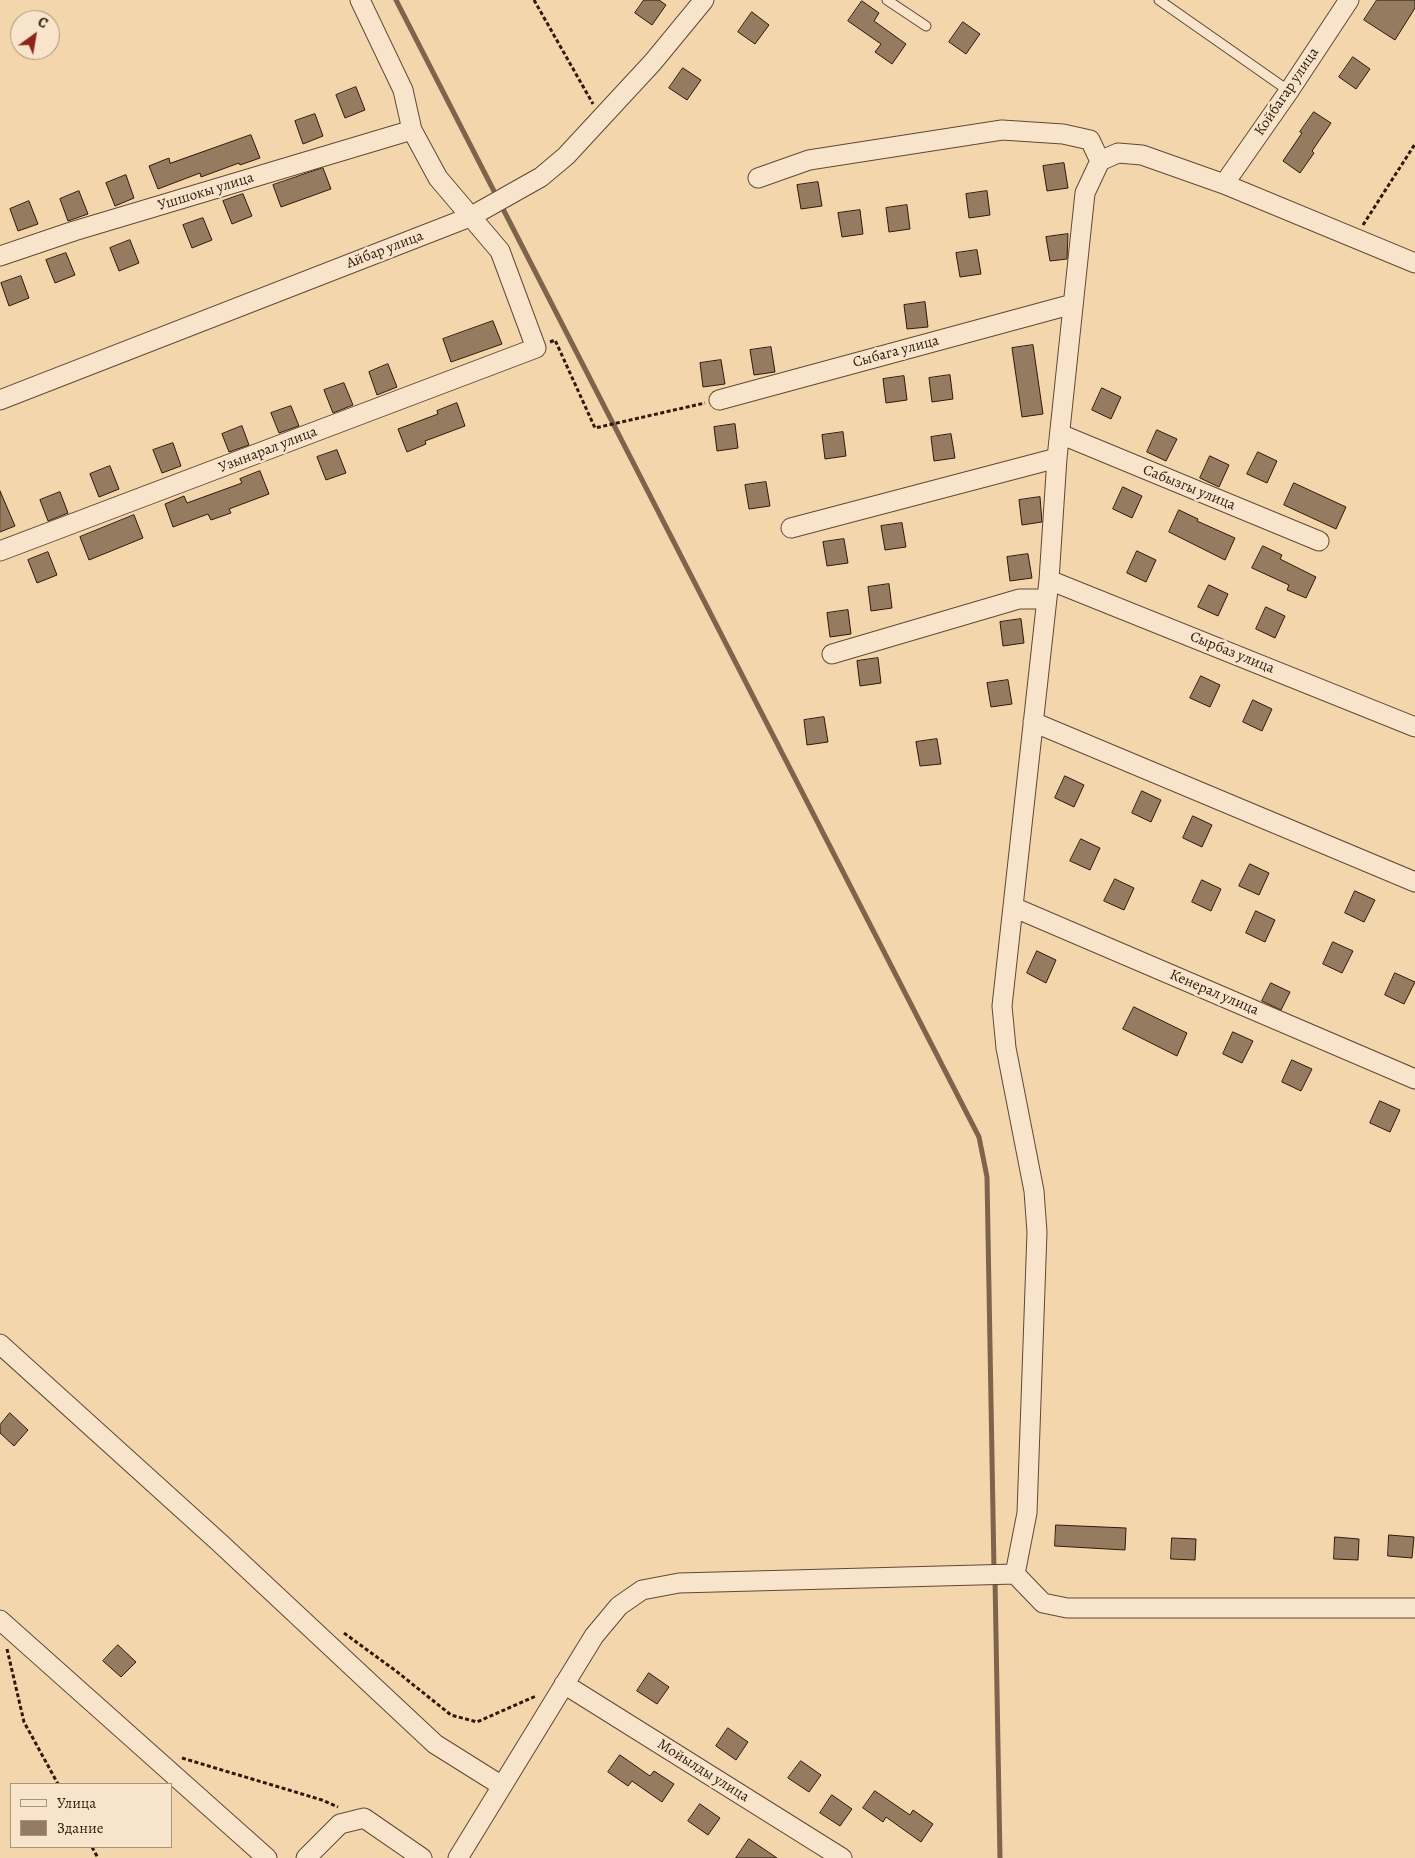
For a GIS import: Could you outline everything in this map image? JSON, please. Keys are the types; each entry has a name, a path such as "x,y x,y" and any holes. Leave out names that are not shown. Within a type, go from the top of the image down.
{"street":[{"path":"360,0 402,90 412,130 438,178 500,251 536,348"},
{"name":"Айбар улица","path":"0,400 470,217 541,177 566,156 653,62 704,0"},
{"name":"Койбагар улица","path":"1224,184 1289,91 1349,0"},
{"name":"Ушшокы улица","path":"0,256 83,228 412,130"},
{"path":"758,178 809,160 1002,130 1063,134 1090,140 1100,162"},
{"path":"1015,1574 1028,1513 1037,1232 1034,1191 1006,1048 1002,1006 1049,580 1057,458 1085,193 1100,162 1118,153 1142,155 1224,184 1415,263"},
{"name":"Сыбага улица","path":"719,400 1072,304"},
{"name":"Узынарал улица","path":"0,551 536,348"},
{"name":"Сабызгы улица","path":"1060,434 1319,541"},
{"path":"791,528 1057,458"},
{"name":"Сырбаз улица","path":"1049,580 1415,727"},
{"path":"832,654 1019,599 1047,599"},
{"path":"1033,722 1415,882"},
{"name":"Кенерал улица","path":"1013,907 1415,1079"},
{"path":"0,1344 220,1543 435,1744 502,1786"},
{"path":"458,1858 594,1636 619,1606 642,1590 679,1583 1015,1574 1043,1603 1067,1608 1415,1608"},
{"path":"0,1620 267,1858"},
{"name":"Мойылды улица","path":"564,1684 842,1858"},
{"path":"306,1858 340,1824 364,1818 422,1858"}],"lane":[{"path":"887,0 926,26"},
{"path":"1159,0 1289,91"}],"path":[{"path":"534,0 601,118"},
{"path":"1355,238 1415,144"},
{"path":"536,348 555,340 595,428 719,400"},
{"path":"340,1630 451,1715 477,1722 538,1696"},
{"path":"7,1648 24,1722 57,1783"},
{"path":"179,1757 322,1800 339,1807"}],"building":[{"path":"644,0 659,0 666,5 652,25 635,13"},
{"path":"1377,0 1415,0 1415,8 1395,40 1364,20"},
{"path":"862,1 879,13 874,21 906,44 892,64 875,52 881,44 848,21"},
{"path":"752,12 769,25 755,44 738,32"},
{"path":"963,22 980,34 966,54 949,42"},
{"path":"1353,57 1370,69 1356,89 1339,77"},
{"path":"683,68 701,80 687,100 669,88"},
{"path":"356,87 365,110 345,118 336,95"},
{"path":"1314,112 1331,123 1300,173 1283,161"},
{"path":"315,114 323,136 303,144 295,121"},
{"path":"251,135 260,158 240,165 239,163 201,177 200,173 158,189 149,166 169,158 170,163"},
{"path":"1064,163 1068,188 1047,191 1043,166"},
{"path":"323,168 331,189 281,207 273,185"},
{"path":"126,175 134,198 115,206 106,183"},
{"path":"818,182 822,206 801,209 797,185"},
{"path":"79,191 88,214 68,221 60,199"},
{"path":"987,191 990,215 969,218 966,194"},
{"path":"243,194 252,216 232,224 223,201"},
{"path":"29,201 38,224 18,231 10,209"},
{"path":"907,205 910,229 889,232 886,208"},
{"path":"860,210 863,234 842,237 838,213"},
{"path":"203,218 212,240 192,248 183,225"},
{"path":"1068,234 1067,259 1050,261 1046,237"},
{"path":"130,240 139,263 119,271 110,248"},
{"path":"977,250 981,274 960,277 956,253"},
{"path":"66,253 75,275 55,283 46,260"},
{"path":"21,276 29,298 9,306 1,283"},
{"path":"925,302 928,327 907,329 904,305"},
{"path":"493,321 502,344 451,362 443,339"},
{"path":"1033,345 1043,414 1022,417 1012,348"},
{"path":"771,347 775,372 754,375 750,350"},
{"path":"721,360 725,384 703,387 700,363"},
{"path":"388,364 397,387 377,395 369,372"},
{"path":"950,375 953,399 932,402 929,378"},
{"path":"904,376 907,400 886,403 883,379"},
{"path":"344,383 353,405 333,413 324,390"},
{"path":"1102,388 1121,397 1111,419 1092,410"},
{"path":"457,403 465,426 425,441 426,444 407,452 398,429 438,414 437,411"},
{"path":"291,406 299,426 279,433 271,413"},
{"path":"735,424 738,448 717,451 714,427"},
{"path":"242,426 249,445 229,452 222,434"},
{"path":"1157,430 1177,439 1166,461 1147,452"},
{"path":"843,432 846,456 825,459 822,435"},
{"path":"951,434 955,458 934,461 931,437"},
{"path":"173,443 181,466 162,473 153,450"},
{"path":"337,450 346,473 326,480 317,457"},
{"path":"1258,452 1277,461 1267,483 1247,474"},
{"path":"1210,456 1229,465 1219,487 1200,478"},
{"path":"110,466 119,489 99,497 90,474"},
{"path":"260,471 269,494 229,509 231,513 211,520 208,514 173,527 165,504 184,496 187,503 242,483 240,479"},
{"path":"766,482 770,506 749,509 745,485"},
{"path":"1294,483 1346,507 1336,529 1284,505"},
{"path":"1123,487 1142,496 1132,518 1113,509"},
{"path":"0,491 15,526 0,532"},
{"path":"60,492 68,513 48,521 40,500"},
{"path":"1040,497 1042,522 1022,525 1019,500"},
{"path":"1179,510 1198,519 1197,521 1235,538 1225,560 1169,532"},
{"path":"134,515 143,538 89,560 80,537"},
{"path":"902,523 906,547 885,550 881,526"},
{"path":"844,539 848,563 827,566 823,542"},
{"path":"1263,546 1282,555 1280,559 1316,577 1306,598 1287,590 1289,585 1252,568"},
{"path":"1137,551 1156,560 1146,582 1127,573"},
{"path":"48,552 57,575 37,583 28,560"},
{"path":"1028,554 1032,578 1010,581 1007,557"},
{"path":"889,584 892,608 871,611 868,587"},
{"path":"1209,585 1228,594 1218,616 1198,607"},
{"path":"1266,607 1285,616 1275,638 1256,629"},
{"path":"848,610 851,634 830,637 827,613"},
{"path":"1021,619 1024,643 1003,646 1000,622"},
{"path":"878,658 881,683 860,686 857,661"},
{"path":"1201,676 1220,685 1210,707 1190,698"},
{"path":"1008,680 1012,704 991,707 987,683"},
{"path":"1253,700 1272,709 1262,731 1243,722"},
{"path":"824,717 828,742 807,745 804,720"},
{"path":"937,739 941,764 920,766 916,742"},
{"path":"1065,776 1084,785 1074,807 1055,798"},
{"path":"1142,791 1161,800 1151,822 1132,813"},
{"path":"1193,816 1212,825 1202,847 1183,838"},
{"path":"1081,839 1100,848 1090,870 1070,861"},
{"path":"1250,864 1269,873 1259,895 1239,886"},
{"path":"1115,879 1134,888 1124,910 1104,901"},
{"path":"1202,880 1221,889 1211,911 1192,902"},
{"path":"1355,891 1375,900 1364,922 1345,913"},
{"path":"1256,911 1275,920 1265,942 1246,933"},
{"path":"1333,942 1353,951 1342,973 1323,964"},
{"path":"1037,951 1056,960 1046,983 1027,973"},
{"path":"1395,973 1415,982 1404,1004 1385,995"},
{"path":"1271,983 1290,992 1281,1010 1262,1001"},
{"path":"1134,1007 1187,1033 1177,1056 1123,1029"},
{"path":"1233,1032 1253,1041 1242,1063 1223,1054"},
{"path":"1292,1060 1312,1069 1301,1091 1282,1082"},
{"path":"1380,1101 1400,1110 1390,1132 1370,1123"},
{"path":"10,1413 28,1430 14,1446 0,1433 0,1425"},
{"path":"1056,1525 1126,1528 1125,1550 1055,1546"},
{"path":"1389,1535 1414,1537 1412,1558 1388,1556"},
{"path":"1335,1537 1359,1539 1358,1560 1334,1559"},
{"path":"1172,1538 1196,1539 1195,1560 1171,1559"},
{"path":"118,1645 136,1662 121,1677 103,1661"},
{"path":"649,1673 669,1687 657,1704 637,1691"},
{"path":"728,1728 748,1742 736,1760 716,1746"},
{"path":"620,1755 650,1776 654,1771 674,1784 662,1802 632,1781 628,1786 608,1772"},
{"path":"801,1761 821,1775 809,1792 788,1778"},
{"path":"875,1791 910,1815 913,1810 933,1824 921,1842 886,1817 883,1822 863,1808"},
{"path":"832,1795 852,1809 840,1826 820,1813"},
{"path":"700,1804 720,1818 708,1835 688,1821"},
{"path":"749,1839 777,1858 736,1858"}],"waterway":[{"path":"396,0 497,197"},
{"path":"501,205 979,1137 987,1177 994,1570"},
{"path":"995,1579 1000,1858"}]}
